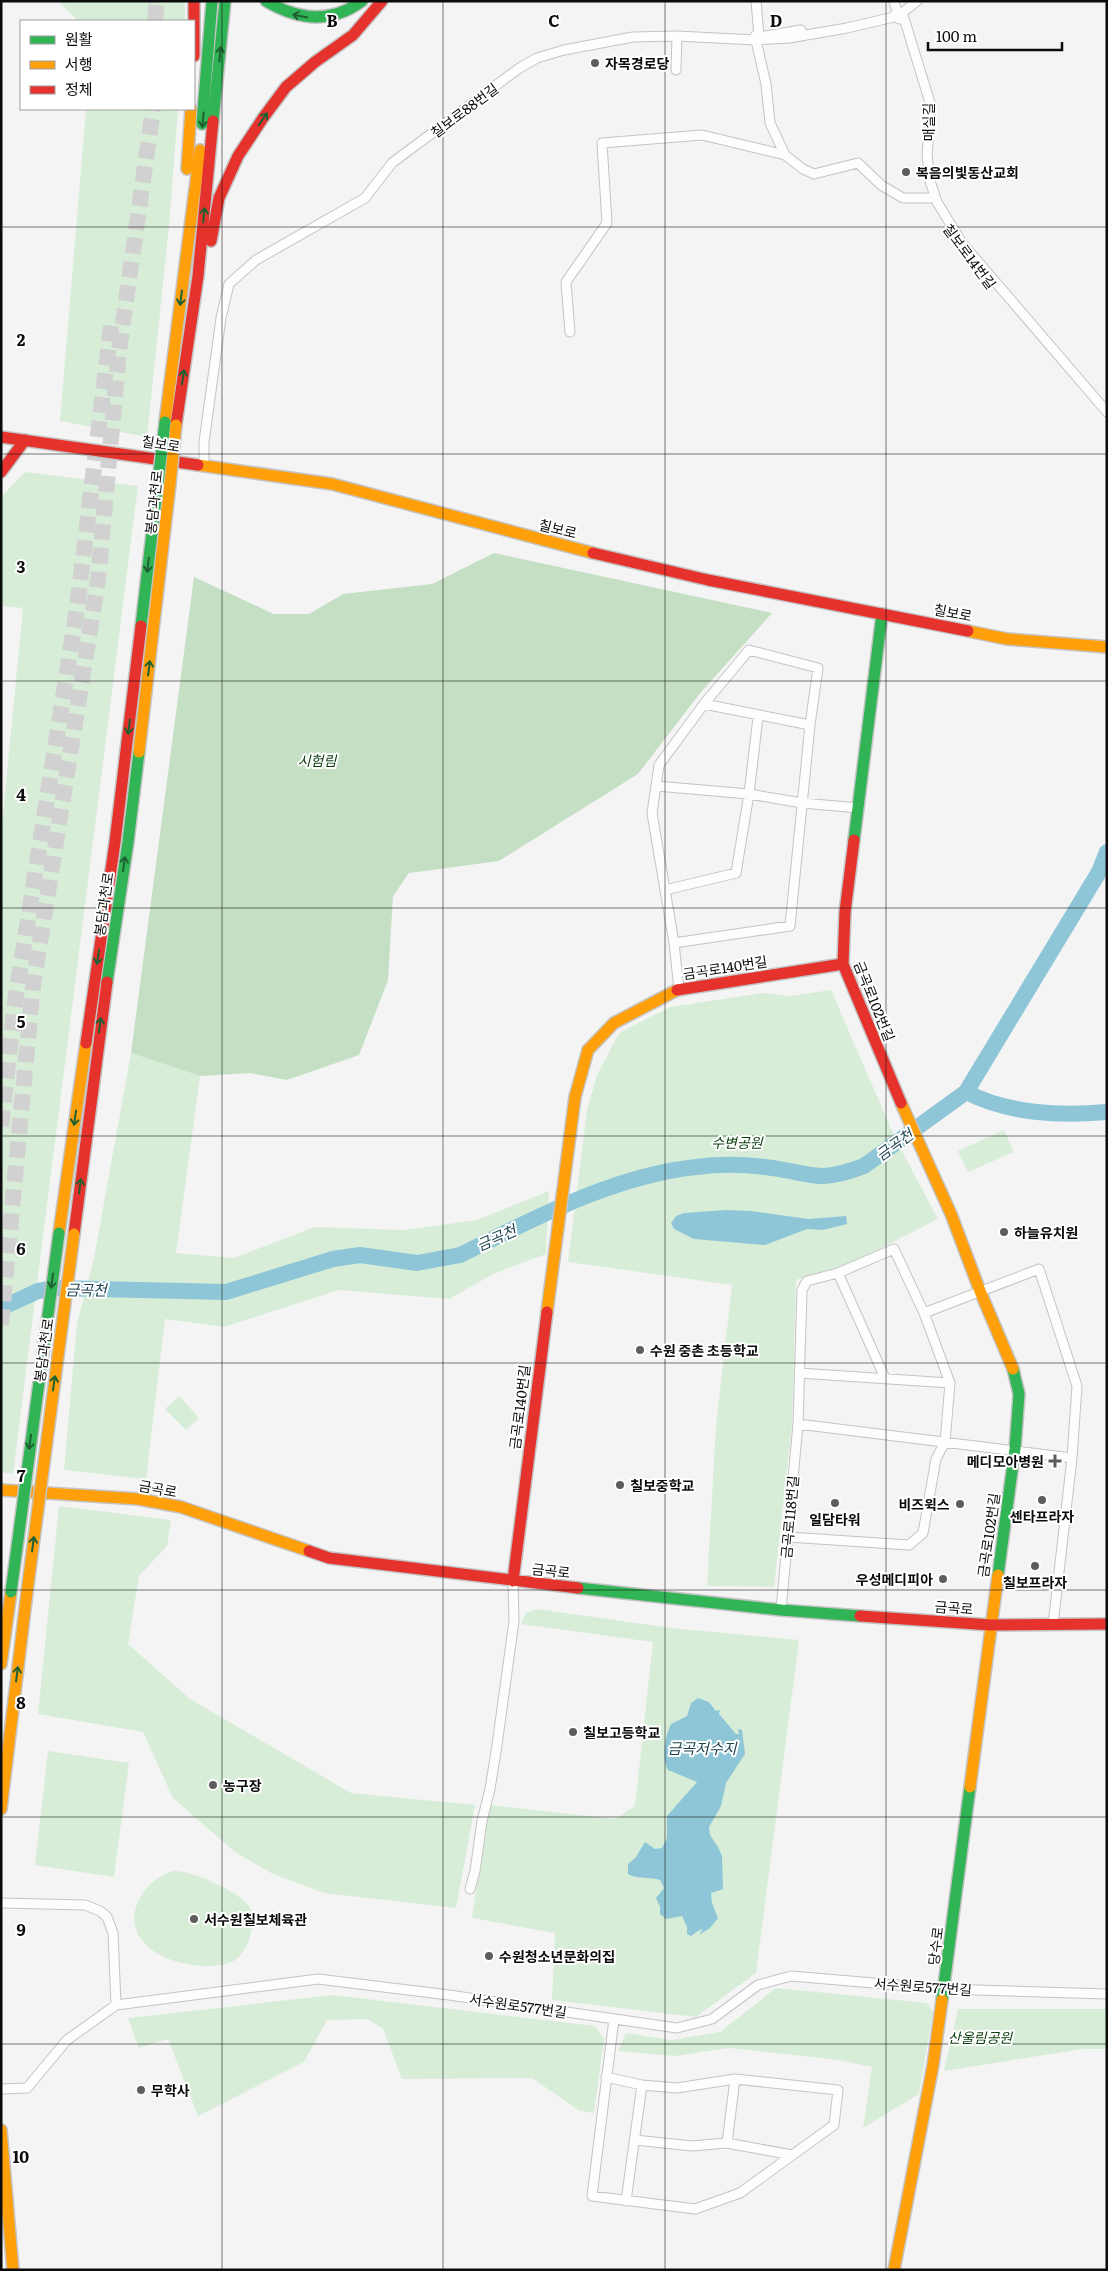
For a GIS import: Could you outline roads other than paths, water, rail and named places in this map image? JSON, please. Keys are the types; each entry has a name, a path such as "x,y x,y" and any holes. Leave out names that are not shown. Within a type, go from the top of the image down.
{"main road":[{"path":"194,1 194,20"},
{"name":"봉담과천로","path":"1,1809 96,1054 128,842 170,484 171,423 185,273 200,155 212,1"},
{"name":"봉담과천로","path":"1,1664 59,1233 115,842 158,482 171,423 198,276 225,1"},
{"path":"266,1 281,12 303,18 320,18 340,14 362,1"},
{"path":"198,276 210,246 219,198 238,156 263,118 286,87 315,62 353,35 382,1"},
{"path":"185,273 182,231 191,110"},
{"name":"칠보로","path":"1,437 332,484 569,547 708,580 1007,639 1107,647"},
{"path":"1,472 25,440"},
{"name":"금곡로102번길","path":"882,614 845,912 843,964 894,1087 951,1214 980,1291 1012,1364 1019,1394 1015,1449 991,1624"},
{"name":"금곡로140번길","path":"513,1581 575,1097 588,1050 614,1023 679,989 843,964"},
{"name":"금곡로","path":"1,1490 138,1498 181,1507 329,1558 513,1581 781,1610 991,1624 1107,1624"},
{"name":"당수로","path":"894,2270 934,2065 991,1624"},
{"path":"1,2130 13,2270"}],"street":[{"path":"750,1 755,40 766,84 770,123 785,155"},
{"path":"756,1 759,37 894,14 898,16"},
{"path":"894,1 898,16"},
{"name":"칠보로88번길","path":"204,466 204,442 221,318 229,284 256,260 365,198 392,163 518,69 531,62 564,50 633,37 677,36 755,40 789,38 847,28 898,16 917,1"},
{"name":"칠보로14번길","path":"898,16 902,32 923,86 926,109 925,173 932,198 941,218 958,246 1107,416"},
{"name":"매실길","path":"898,16 904,18 931,106 927,155 930,181 936,202 962,243 1107,412"},
{"path":"676,70 677,36"},
{"path":"570,332 566,282 607,223 602,144 702,135 785,155 803,169 814,174 858,163 881,185 903,198 932,198"},
{"path":"674,943 790,926 810,725 818,668 748,650 704,704 659,765 652,813 674,943 679,989"},
{"path":"704,704 810,725"},
{"path":"665,890 736,873 749,794 758,716"},
{"path":"656,786 749,794 802,803 859,808"},
{"name":"금곡로118번길","path":"781,1610 798,1424 802,1290 807,1282 838,1273 894,1249 924,1313"},
{"path":"788,1537 909,1545 923,1533 936,1460 945,1442 950,1383 924,1313 1040,1269 1077,1386 1072,1458 1053,1625"},
{"path":"838,1273 885,1378"},
{"path":"799,1373 950,1383"},
{"path":"798,1424 1015,1449 1072,1458"},
{"path":"470,1889 475,1871 498,1736 514,1621 513,1581"},
{"path":"1,1903 85,1905 100,1911 107,1917 113,1933 116,2005 67,2040 27,2088 1,2090"},
{"name":"서수원로577번길","path":"116,2005 318,1979 449,1995 677,2028 712,2019 758,1984 791,1976 944,1989 1107,1994"},
{"path":"606,2077 642,2085 677,2088 735,2079 838,2090 834,2125 740,2193 695,2209 592,2196 606,2077 614,2019"},
{"path":"727,2143 735,2079"},
{"path":"626,2201 642,2085"},
{"path":"635,2140 692,2146 727,2143 792,2155"}],"water":[{"path":"726,1210 751,1211 808,1219 846,1216 847,1224 823,1230 807,1229 765,1245 694,1239 674,1229 671,1223 676,1216 684,1213"},
{"name":"금곡저수지","path":"698,1698 709,1702 716,1711 720,1710 719,1714 736,1734 739,1734 738,1729 742,1730 745,1754 726,1783 721,1806 709,1827 710,1835 722,1856 723,1889 711,1893 712,1903 718,1918 710,1928 699,1935 701,1929 691,1936 687,1934 687,1927 682,1916 666,1919 660,1914 660,1907 656,1898 664,1888 660,1880 635,1877 628,1874 628,1864 636,1857 645,1842 655,1849 662,1848 667,1838 667,1816 697,1782 668,1770 664,1754 671,1724 687,1716 691,1703"}],"waterway":[{"name":"금곡천","path":"1,1308 38,1291 55,1288 226,1292 333,1259 360,1255 417,1263 460,1255 574,1201 634,1179 665,1172 707,1166 743,1165 824,1176 864,1166 966,1092 1099,872 1107,852"},
{"name":"금곡천","path":"966,1092 999,1105 1035,1112 1071,1114 1107,1112"}],"tunnel":[{"path":"155,20 157,1"},
{"path":"1,1325 33,986 98,580 119,351 153,110"},
{"path":"1,1126 15,1002 77,608 112,319"}],"place":[{"name":"자목경로당","path":"595,63"},
{"name":"복음의빛동산교회","path":"906,172"},
{"name":"하늘유치원","path":"1004,1232"},
{"name":"수원 중촌 초등학교","path":"640,1350"},
{"name":"메디모아병원","path":"1055,1461"},
{"name":"칠보중학교","path":"620,1485"},
{"name":"센타프라자","path":"1042,1500"},
{"name":"일담타워","path":"835,1503"},
{"name":"비즈윅스","path":"960,1504"},
{"name":"칠보프라자","path":"1035,1566"},
{"name":"우성메디피아","path":"943,1579"},
{"name":"칠보고등학교","path":"573,1732"},
{"name":"농구장","path":"213,1785"},
{"name":"서수원칠보체육관","path":"194,1919"},
{"name":"수원청소년문화의집","path":"489,1956"},
{"name":"무학사","path":"141,2090"}],"park label":[{"name":"시험림","path":"317,760"},
{"name":"수변공원","path":"737,1142"},
{"name":"산울림공원","path":"980,2037"}]}
